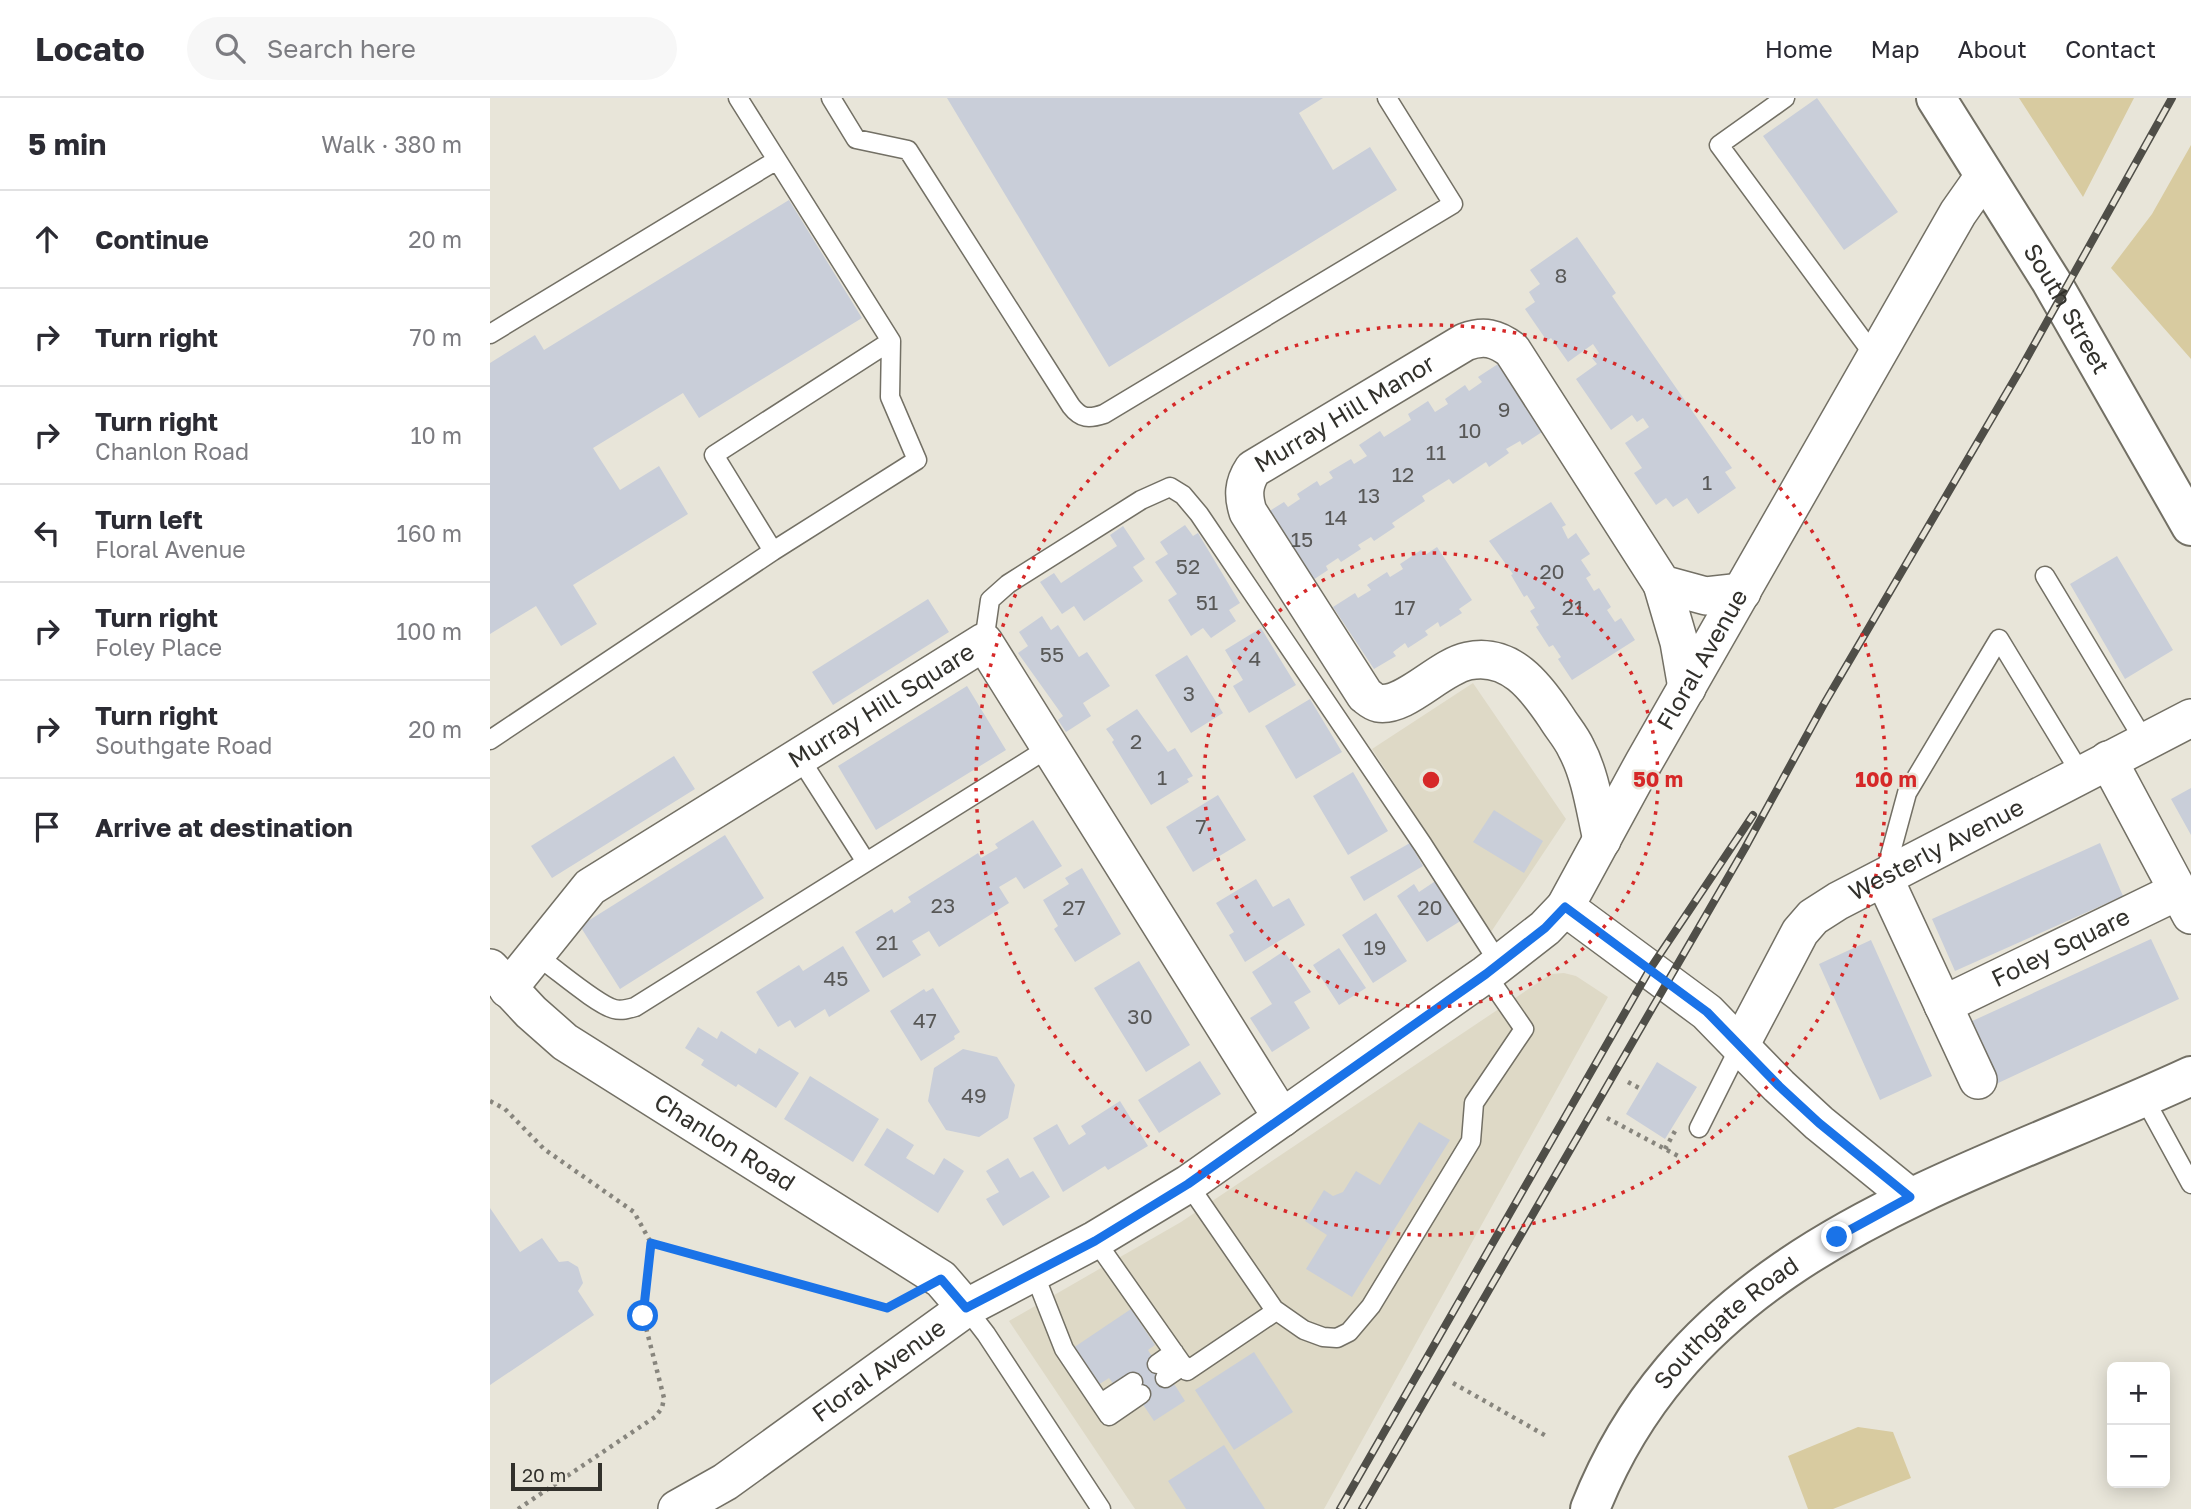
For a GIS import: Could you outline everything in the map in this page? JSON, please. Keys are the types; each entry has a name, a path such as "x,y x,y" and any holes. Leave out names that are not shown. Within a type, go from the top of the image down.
{"street":[{"name":"South Street","path":"1936,98 2051,281 2191,526"},
{"name":"Floral Avenue","path":"677,1509 725,1482 966,1308 1095,1241 1188,1184 1492,969 1545,928 1565,907 1644,762 1958,213 1984,176"},
{"name":"Murray Hill Manor","path":"1602,840 1592,793 1577,749 1536,688 1520,672 1483,660 1468,661 1451,666 1390,703 1375,703 1364,695 1248,512 1244,498 1247,477 1253,469 1465,342 1489,338 1501,342 1512,350 1662,584 1679,642 1687,688"},
{"path":"1662,584 1706,596 1742,592"},
{"name":"Murray Hill Square","path":"499,978 537,956 590,887 984,642 1282,1118"},
{"name":"Westerly Avenue","path":"1741,1044 1800,932 1814,917 2191,718"},
{"path":"1577,749 1611,759 1644,762"},
{"name":"Foley Square","path":"1943,1005 2185,903 2094,767"},
{"path":"1884,878 1978,1080"},
{"path":"1565,907 1707,1012 1819,1123 1910,1197"},
{"name":"Chanlon Road","path":"499,978 565,1042 941,1279 966,1308"},
{"name":"Southgate Road","path":"1590,1509 1619,1446 1648,1402 1716,1323 1752,1292 1791,1264 1910,1197 2191,1076"}],"lane":[{"path":"490,740 773,551 917,460 890,397 891,341 738,98"},
{"path":"831,98 856,139 908,150 1071,406 1078,415 1090,418 1104,414 1453,204 1387,98"},
{"path":"1785,98 1719,145 1876,358"},
{"path":"490,334 777,160"},
{"path":"773,551 714,455 891,341"},
{"path":"984,642 990,600 1008,584 1141,500 1170,487 1183,495 1199,514 1416,834 1524,1029 1474,1103 1471,1141 1361,1321 1337,1338 1323,1337 1304,1330 1276,1311 1188,1184"},
{"path":"2045,576 2145,742"},
{"path":"1884,878 1907,793 1999,639 2094,767"},
{"path":"537,956 602,1003 614,1009 626,1010 635,1007 1050,747"},
{"path":"799,757 866,862"},
{"path":"1699,1128 1741,1044"},
{"path":"2144,1098 2191,1184"},
{"path":"1095,1241 1187,1371 1276,1311"},
{"path":"1034,1273 1064,1349 1109,1416 1137,1388"},
{"path":"966,1308 986,1334 1101,1509"},
{"path":"1161,1371 1179,1359"}],"path":[{"path":"1628,1082 1641,1089"},
{"path":"490,1101 505,1109 544,1149 634,1212 651,1243 643,1316 664,1398 662,1408 655,1417 518,1509"},
{"path":"1607,1118 1682,1158"},
{"path":"651,1243 887,1308 941,1279"},
{"path":"1453,1383 1548,1437"}],"shaded area":[{"path":"2019,98 2134,98 2083,197"},
{"path":"2191,145 2191,359 2111,268 2152,214"},
{"path":"1473,683 1566,819 1491,932 1372,749"},
{"path":"1551,974 1576,976 1608,997 1324,1509 1135,1509 1009,1321 1181,1222"},
{"path":"1858,1427 1893,1432 1911,1478 1833,1509 1808,1509 1788,1456"}],"building":[{"path":"947,98 1323,98 1299,113 1333,170 1370,147 1397,190 1109,367"},
{"path":"1817,98 1898,212 1844,250 1763,136"},
{"path":"789,200 862,318 699,418 683,393 593,448 620,490 659,466 688,514 573,585 597,624 561,646 536,606 490,634 490,363 535,335 544,350"},
{"path":"1577,237 1616,293 1612,296 1732,468 1725,472 1736,488 1698,514 1687,498 1673,507 1666,498 1656,505 1634,473 1642,468 1625,443 1649,427 1643,418 1637,422 1632,415 1611,430 1576,379 1597,364 1592,358 1599,353 1593,344 1568,362 1551,338 1547,341 1525,309 1535,302 1529,292 1540,284 1530,270"},
{"path":"1498,364 1542,432 1522,445 1520,441 1506,449 1509,453 1489,467 1486,462 1453,484 1449,479 1422,496 1425,501 1392,523 1395,527 1374,541 1371,537 1358,545 1361,549 1341,562 1338,558 1326,566 1328,570 1307,584 1263,515 1284,502 1288,507 1300,499 1297,494 1317,481 1320,486 1333,478 1329,472 1351,459 1354,464 1367,456 1359,445 1380,431 1384,437 1411,420 1408,414 1428,401 1435,412 1448,404 1445,399 1465,385 1469,391 1482,382 1478,377"},
{"path":"1551,502 1566,525 1562,527 1568,539 1576,533 1590,554 1581,560 1591,575 1586,578 1594,591 1599,588 1611,607 1607,610 1615,622 1621,618 1635,640 1572,680 1558,659 1561,657 1553,645 1549,647 1536,627 1539,625 1530,611 1535,608 1527,595 1524,597 1511,575 1513,574 1489,541"},
{"path":"1185,525 1193,536 1198,533 1240,603 1229,610 1236,621 1211,638 1203,628 1191,636 1168,600 1177,594 1155,562 1168,554 1160,542"},
{"path":"1123,526 1145,559 1133,567 1143,581 1084,621 1074,606 1062,614 1040,582 1054,573 1061,583 1117,546 1110,535"},
{"path":"1437,547 1472,600 1459,609 1462,613 1440,627 1438,622 1425,631 1428,635 1408,648 1405,643 1393,652 1396,656 1374,669 1333,607 1355,593 1358,598 1371,590 1367,585 1387,572 1390,577 1403,569 1400,564 1421,550 1425,555"},
{"path":"2117,556 2173,650 2125,679 2070,584"},
{"path":"928,599 949,632 833,705 812,672"},
{"path":"1042,616 1051,630 1058,625 1079,657 1087,652 1110,686 1083,703 1091,716 1066,732 1058,720 1063,716 1018,653 1028,646 1019,632"},
{"path":"1261,628 1296,685 1249,713 1233,686 1243,680 1225,650"},
{"path":"1187,655 1223,713 1191,733 1155,675"},
{"path":"967,686 1006,750 876,830 838,766"},
{"path":"1310,699 1342,752 1296,779 1265,726"},
{"path":"1137,709 1168,752 1175,748 1193,776 1187,779 1189,782 1151,805 1106,729"},
{"path":"674,756 695,789 552,878 531,846"},
{"path":"1353,772 1388,831 1348,855 1313,796"},
{"path":"2191,788 2191,835 2171,799"},
{"path":"1218,795 1246,840 1193,872 1166,827"},
{"path":"1494,810 1543,841 1524,873 1473,842"},
{"path":"1033,820 1062,866 1024,889 1016,877 999,887 1009,903 939,947 929,931 912,941 921,955 883,978 855,932 892,909 894,913 911,902 908,897 978,853 981,858 998,848 995,844"},
{"path":"725,835 764,898 620,989 580,926"},
{"path":"1410,843 1423,866 1364,901 1350,877"},
{"path":"2100,843 2123,896 1955,971 1932,919"},
{"path":"1082,868 1121,934 1075,962 1054,929 1058,926 1043,900 1069,884 1065,878"},
{"path":"1256,879 1273,907 1289,898 1305,925 1245,962 1229,935 1234,932 1216,903"},
{"path":"1437,880 1462,920 1427,942 1397,896 1414,884 1419,892"},
{"path":"1376,913 1407,961 1373,983 1342,935"},
{"path":"2151,939 2179,999 1996,1084 1968,1023"},
{"path":"1871,940 1932,1076 1880,1100 1819,964"},
{"path":"843,946 870,991 829,1017 825,1009 795,1028 790,1020 778,1027 756,992 799,965 803,971"},
{"path":"1339,948 1366,988 1339,1005 1313,965"},
{"path":"1284,951 1311,992 1294,1002 1310,1028 1272,1052 1250,1018 1272,1004 1252,972"},
{"path":"1139,961 1190,1045 1146,1072 1094,988"},
{"path":"933,988 960,1032 954,1036 955,1039 921,1061 890,1011 924,989 926,992"},
{"path":"698,1027 717,1039 721,1031 756,1054 759,1048 799,1073 776,1108 701,1065 704,1060 685,1048"},
{"path":"963,1049 997,1057 1015,1085 1008,1118 979,1137 946,1130 928,1101 934,1068"},
{"path":"1200,1061 1221,1094 1159,1133 1138,1100"},
{"path":"1657,1062 1697,1087 1665,1139 1626,1114"},
{"path":"810,1076 879,1119 853,1162 784,1119"},
{"path":"1120,1101 1148,1146 1108,1170 1105,1166 1063,1192 1033,1138 1057,1124 1069,1145 1086,1134 1081,1126"},
{"path":"1419,1122 1450,1140 1352,1297 1306,1269 1327,1235 1305,1221 1324,1190 1333,1196 1343,1192 1356,1171 1380,1185"},
{"path":"887,1128 914,1145 906,1158 934,1175 944,1158 964,1171 938,1213 864,1165"},
{"path":"1008,1158 1020,1178 1033,1171 1050,1197 1003,1226 986,1199 999,1192 986,1171"},
{"path":"490,1208 520,1252 542,1238 559,1262 568,1261 578,1267 583,1283 578,1291 594,1315 490,1385"},
{"path":"1131,1309 1155,1345 1148,1350 1165,1378 1171,1379 1185,1401 1154,1421 1140,1400 1117,1389 1109,1378 1098,1385 1073,1348"},
{"path":"1254,1352 1293,1412 1234,1450 1195,1390"},
{"path":"1224,1445 1265,1509 1186,1509 1168,1481"}],"railway":[{"path":"1362,1509 1745,848 1824,704 2020,370 2172,98"},
{"path":"1340,1509 1650,969 1753,815"}],"route":[{"path":"643,1316 651,1243 887,1308 941,1279 966,1308 1095,1241 1188,1184 1486,974 1545,928 1565,907 1707,1012 1819,1123 1910,1197 1837,1237"}]}
